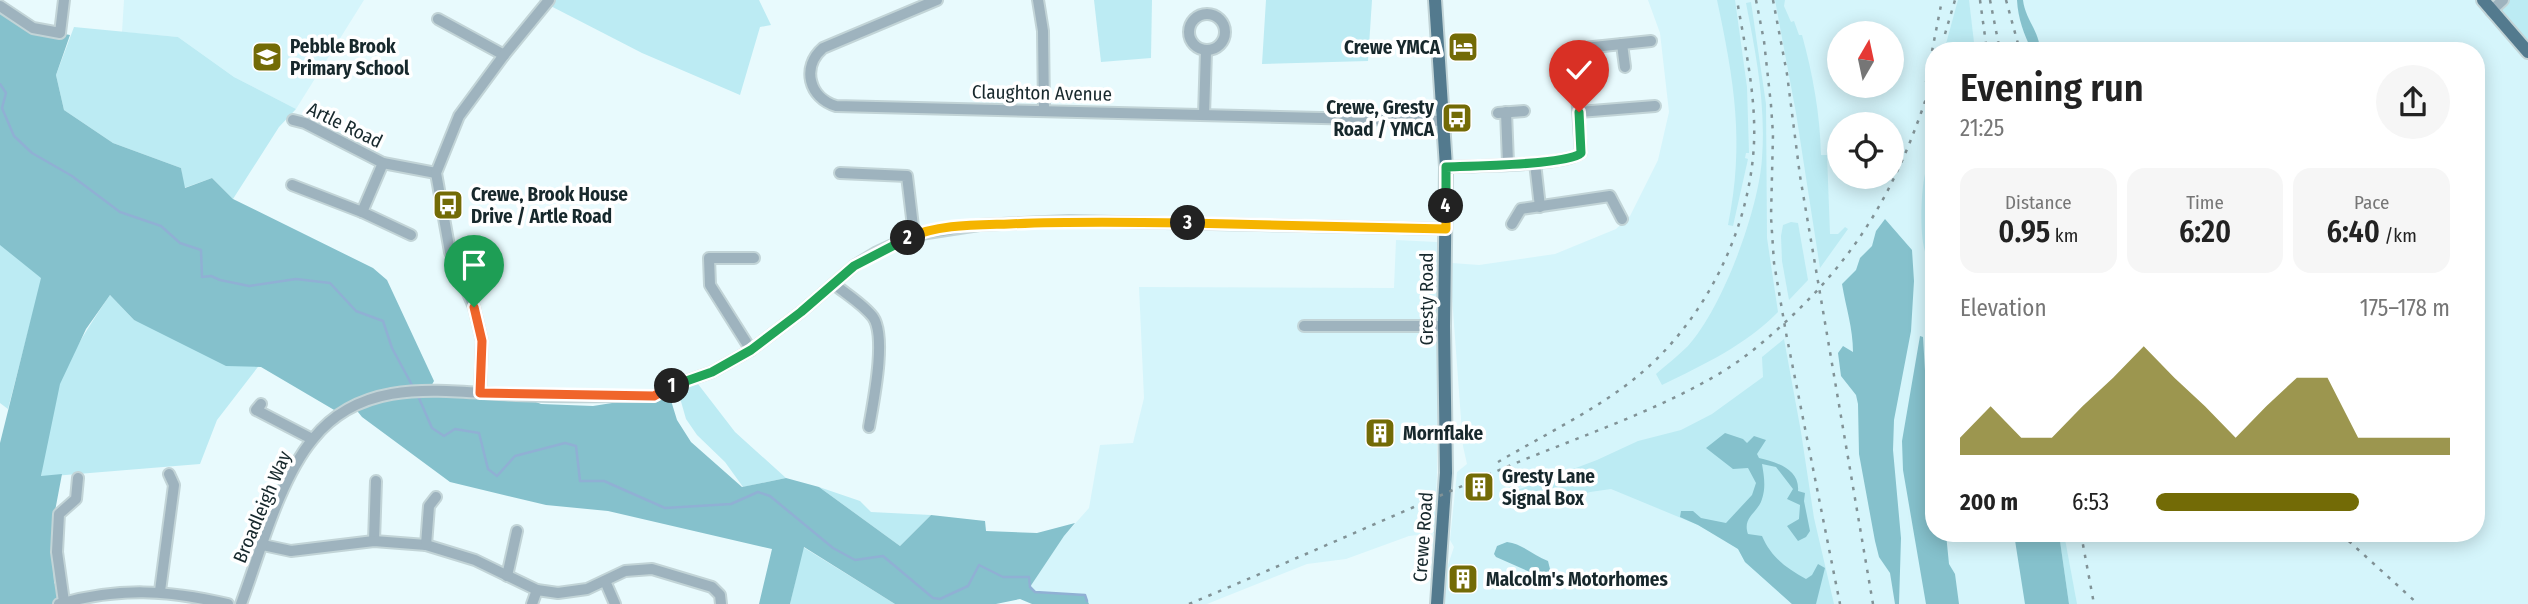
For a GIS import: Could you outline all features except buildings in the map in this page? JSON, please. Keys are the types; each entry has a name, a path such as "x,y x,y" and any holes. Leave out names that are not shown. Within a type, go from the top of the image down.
{"main road":[{"name":"Gresty Road","path":"1435,0 1446,167 1446,473"},
{"path":"2487,5 2528,52"},
{"name":"Crewe Road","path":"1437,604 1446,473"}],"street":[{"path":"0,6 33,28 60,33 64,0"},
{"path":"480,393 482,341 474,307 450,252 436,173 459,116 549,0"},
{"name":"Claughton Avenue","path":"937,0 822,48 810,68 811,82 816,93 836,106 1444,121"},
{"path":"1038,0 1043,31 1044,111"},
{"path":"2487,5 2503,0"},
{"path":"438,19 504,55"},
{"path":"1446,167 1535,163 1575,158 1581,153 1574,49 1651,41"},
{"path":"1622,44 1625,67"},
{"path":"1204,115 1206,51"},
{"path":"1579,112 1655,106"},
{"path":"1508,163 1502,113 1524,111"},
{"name":"Artle Road","path":"293,120 305,123 383,163 436,173"},
{"name":"Artle Road","path":"362,212 383,163"},
{"path":"1535,163 1540,207"},
{"path":"840,173 907,176 914,235"},
{"path":"292,184 411,235"},
{"path":"1512,225 1521,209 1610,196 1622,219"},
{"name":"Broadleigh Way","path":"242,604 290,475 312,439 348,410 391,393 429,390 654,396 672,386 712,372 751,350 854,266 914,235 979,225 1069,221 1446,229"},
{"path":"751,350 710,285 709,258 754,258"},
{"path":"834,285 869,313 878,329 869,427"},
{"path":"1304,326 1444,326"},
{"path":"256,410 312,439"},
{"path":"78,478 76,499 58,514 57,552 62,603 102,599 130,591 160,591 228,604"},
{"path":"160,591 172,480 188,484"},
{"path":"374,541 376,481"},
{"path":"426,545 428,502"},
{"path":"507,576 517,531"},
{"path":"263,545 291,551 374,541 426,545 475,560 537,590 569,592 587,589 625,572 652,569 712,587 720,595 721,604"},
{"path":"605,581 615,604"},
{"path":"533,604 537,590"}],"shaded area":[{"name":"Pebble Brook Primary School","path":"124,0 364,0 296,109 234,77 178,37 122,32"},
{"path":"539,0 759,0 771,25 760,27 740,95 642,53"},
{"path":"1094,0 1152,0 1151,58 1101,62"},
{"path":"1266,0 1372,0 1368,61 1262,64"},
{"path":"1648,0 2528,0 2528,604 1444,604 1447,568 1454,547 1450,540 1457,472 1467,464 1463,446 1452,263 1479,265 1555,254 1616,229 1630,216 1658,160 1669,112 1660,33"},
{"path":"1717,0 1735,0 1747,87 1749,153 1746,153 1745,158 1748,159 1733,226 1728,225 1736,167 1735,112"},
{"path":"1775,0 1785,0 1784,6 1791,22 1794,21 1799,35 1802,35 1817,110 1821,155 1827,155 1830,234 1838,234 1845,227 1848,229 1820,268"},
{"path":"1958,0 1969,0 1974,42 1946,42"},
{"path":"2017,0 2023,0 2039,42 2028,42"},
{"path":"2483,0 2528,0 2528,52"},
{"path":"1751,2 1766,104 1767,238 1778,312 1738,344 1662,385 1656,374 1688,346 1714,307 1737,256 1754,203 1762,158 1763,119 1757,60 1746,3"},
{"path":"0,6 33,28 70,35 56,75 64,110 113,143 181,168 185,188 212,178 233,199 373,268 387,280 434,381 429,390 518,395 541,404 593,406 669,394 677,420 691,442 742,487 786,478 819,487 900,546 931,515 985,521 986,531 1037,533 1075,523 1030,587 1035,592 1085,595 1089,604 1032,604 1020,599 996,604 895,604 804,547 790,604 759,604 772,549 608,511 546,505 450,482 362,417 354,407 341,414 261,367 226,366 134,320 110,295 86,329 60,384 41,476 62,474 52,527 54,582 64,604 0,604 0,443 41,278 0,245"},
{"path":"74,27 178,37 234,77 296,109 279,127 233,199 212,178 184,188 181,168 113,143 64,110 56,75"},
{"path":"1925,174 1925,250 1922,237"},
{"path":"1885,219 1912,250 1914,281 1911,331 1894,420 1893,450 1901,538 1899,604 1895,604 1890,573 1879,557 1875,541 1859,454 1858,404 1856,395 1841,376 1838,353 1843,346 1853,352 1851,326 1842,284 1856,270 1860,258 1872,246 1876,231"},
{"path":"1798,223 1808,280 1789,300 1782,261 1781,236 1783,225"},
{"path":"1396,240 1437,242 1437,474 1434,533 1409,536 1346,559 1307,564 1207,604 1089,604 1085,595 1035,592 1030,587 1064,536 1089,508 1100,445 1133,443 1144,398 1139,287 1394,288"},
{"path":"0,244 42,278 8,409 0,403"},
{"path":"110,295 134,320 264,359 217,420 200,464 41,477 48,420 54,396 83,336"},
{"path":"1920,336 1923,337 1925,371 1925,542 1947,542 1959,604 1926,604 1903,470 1902,441"},
{"path":"1784,339 1814,518 1834,604 1792,604 1745,562 1738,549 1725,540 1698,525 1611,489 1590,492 1556,503 1508,499 1509,493 1597,460 1638,441 1681,430 1712,414 1763,377 1762,357"},
{"path":"698,384 735,432 786,478 743,487 725,462 697,435 686,419 678,391"},
{"path":"1725,433 1747,443 1754,436 1766,440 1757,454 1759,458 1786,468 1795,477 1798,491 1805,493 1810,531 1798,541 1787,526 1799,519 1800,505 1787,499 1793,489 1776,467 1762,464 1763,495 1747,523 1747,528 1748,534 1762,536 1780,561 1806,579 1812,575 1818,564 1825,568 1816,604 1792,604 1745,562 1738,549 1680,517 1681,511 1693,511 1701,518 1726,523 1752,495 1756,483 1748,468 1733,469 1706,448"},
{"path":"819,487 860,501 871,512 931,515 900,546"},
{"path":"1507,542 1548,561 1551,573 1558,577 1559,585 1496,557 1494,554 1497,546"},
{"path":"2015,542 2060,542 2069,604 2025,604"},
{"path":"2060,542 2065,542 2077,604 2069,604"},
{"path":"803,547 895,604 790,604"}],"waterway":[{"path":"0,84 6,93 2,108 14,136 32,153 72,176 120,212 161,226 180,243 201,250 202,277 211,276 249,286 296,279 330,283 356,311 383,321 392,348 413,387"},
{"path":"418,396 432,428 444,436 455,429 479,433 488,469 497,476 515,456 565,443 576,446 580,481 604,481 665,508 731,504 758,492 770,496 833,548 855,560 883,556 933,598 940,599 968,586 979,565 1003,577 1029,577 1030,587 1035,592 1085,595 1087,601"}],"railway":[{"path":"1498,462 1589,410 1639,375 1663,353 1684,328 1720,271 1744,208 1754,143 1752,89 1737,0"},
{"path":"1756,0 1764,41 1773,134 1771,217 1774,263 1840,604"},
{"path":"1773,0 1787,74 1800,176 1873,604"},
{"path":"1934,42 1942,0"},
{"path":"1945,34 1955,0"},
{"path":"1980,0 1986,42"},
{"path":"1990,0 1998,42"},
{"path":"2006,0 2018,42"},
{"path":"1189,604 1504,468 1639,414 1692,389 1738,361 1795,313 1844,259 1881,203 1910,142 1925,100"},
{"path":"2082,542 2094,604"},
{"path":"2350,542 2418,604"}],"place":[{"name":"Crewe YMCA","path":"1463,47"},
{"name":"Pebble Brook Primary School","path":"267,57"},
{"name":"Crewe, Gresty Road / YMCA","path":"1457,118"},
{"name":"Crewe, Brook House Drive / Artle Road","path":"448,205"},
{"name":"Mornflake","path":"1380,433"},
{"name":"Gresty Lane Signal Box","path":"1479,487"},
{"name":"Malcolm's Motorhomes","path":"1463,579"}],"route":[{"path":"474,307 482,341 480,393 654,396 672,386 712,372 751,350 830,289 854,266 914,235 979,225 1069,221 1446,229 1446,167 1535,163 1575,158 1581,153 1579,112"}]}
